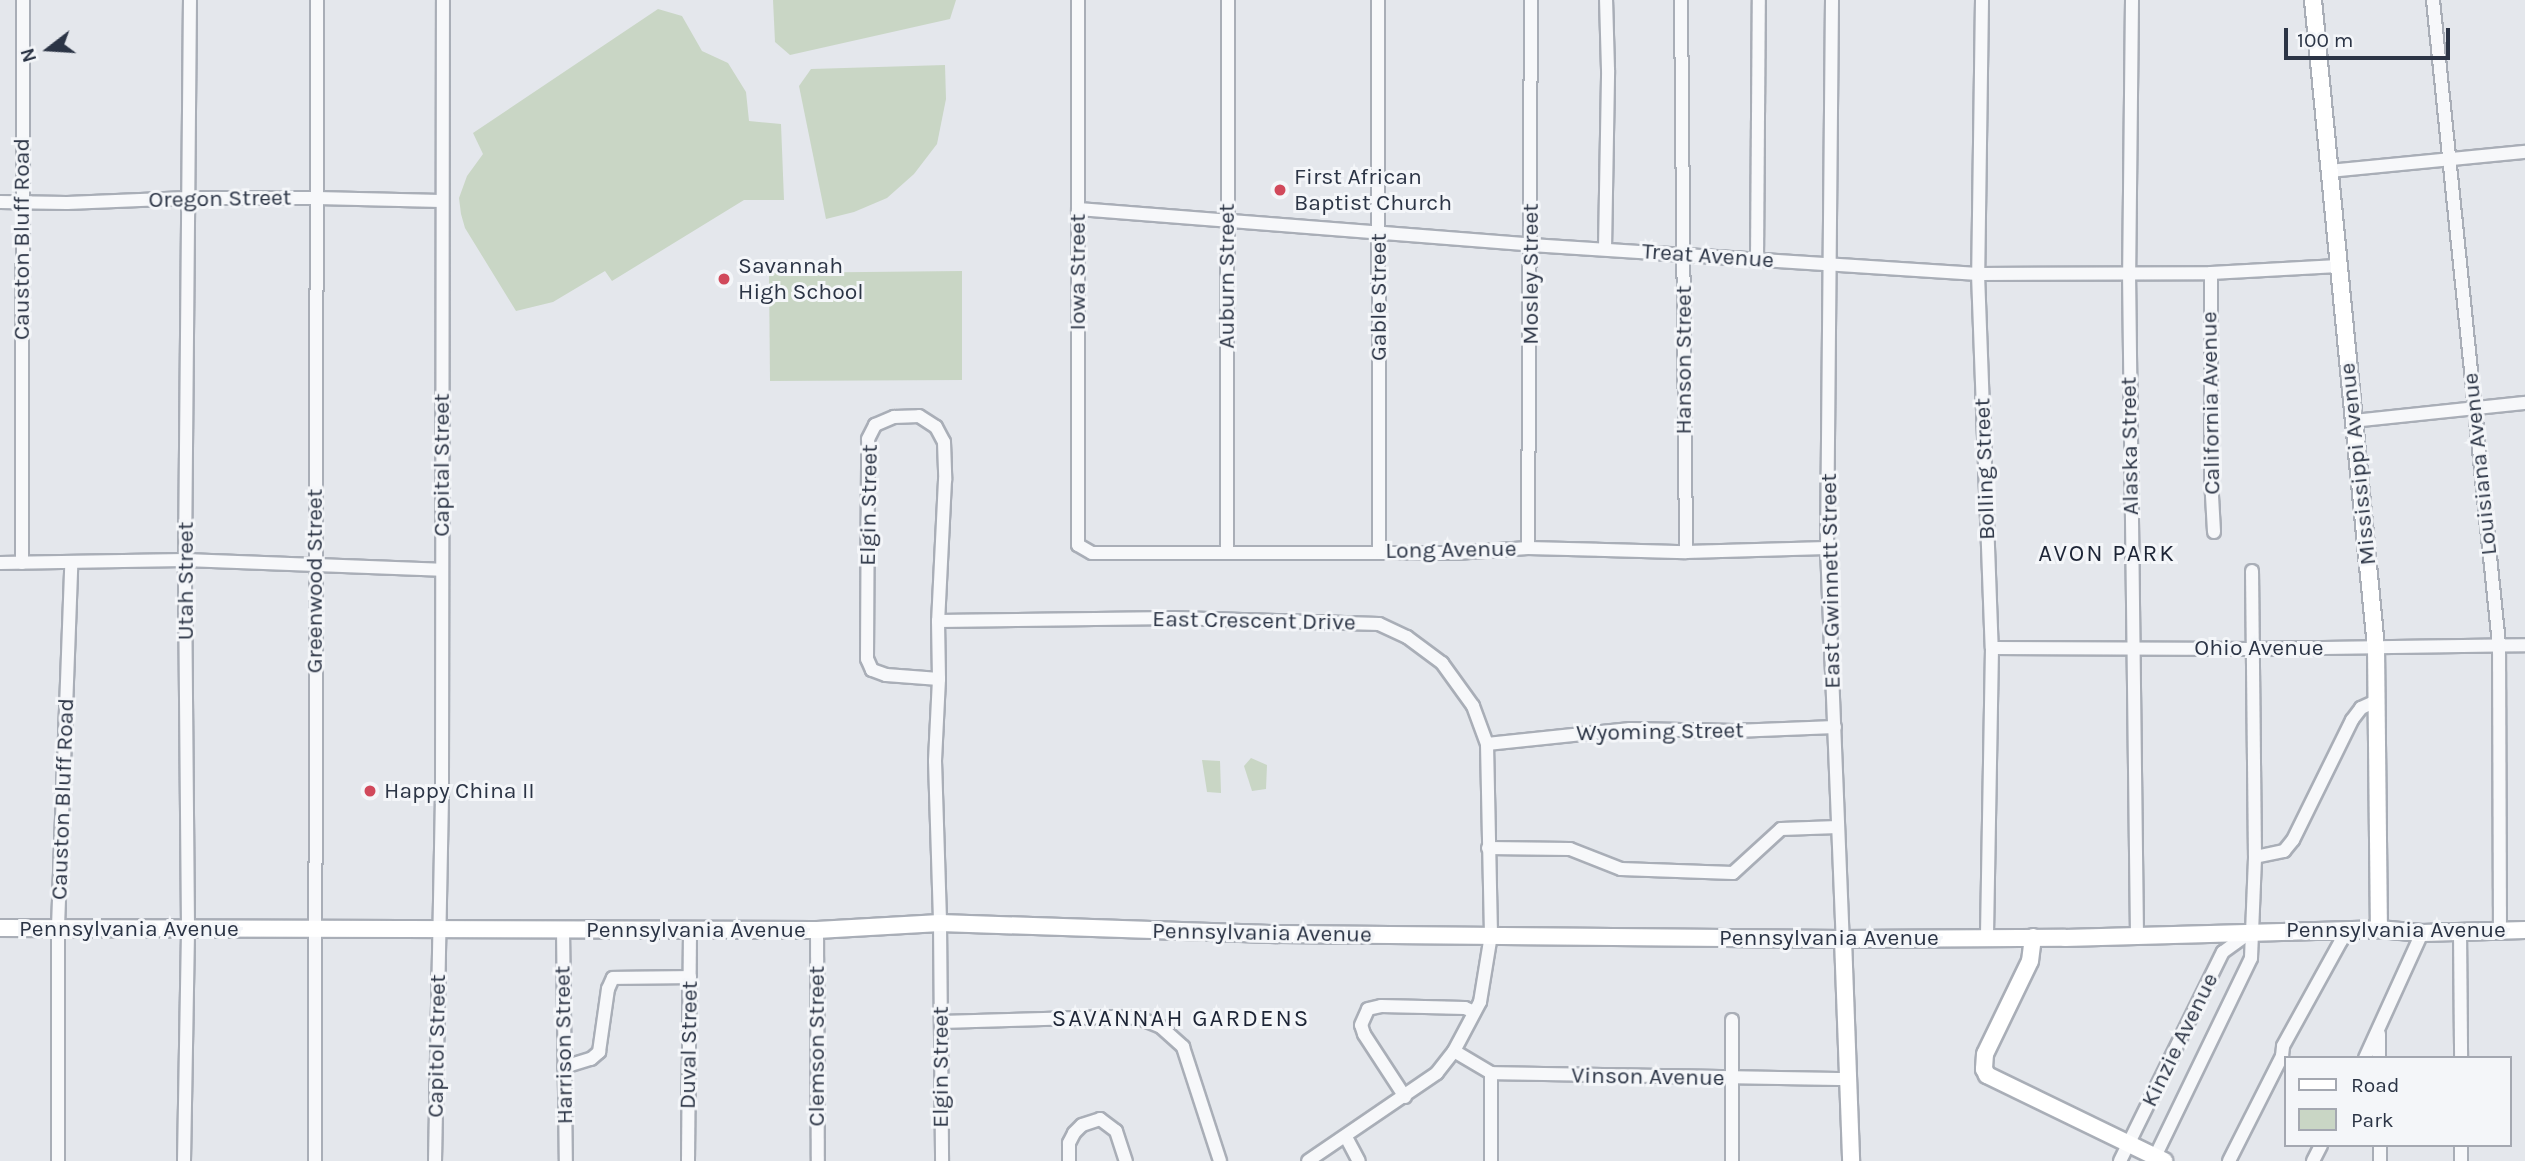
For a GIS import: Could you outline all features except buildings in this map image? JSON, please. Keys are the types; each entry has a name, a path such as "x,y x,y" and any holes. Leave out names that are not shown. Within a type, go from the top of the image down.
{"main road":[{"name":"Mississippi Avenue","path":"2313,0 2376,648 2379,929"},
{"name":"Pennsylvania Avenue","path":"0,928 313,931 817,930 940,923 1110,931 1843,939 2338,929 2423,933 2525,930"},
{"path":"2033,937 2030,961 1985,1054 1984,1069 1993,1079 2158,1160"},
{"name":"East Gwinnett Street","path":"1843,939 1851,1161"}],"street":[{"name":"Causton Bluff Road","path":"22,563 23,0"},
{"name":"Utah Street","path":"184,1161 188,928 185,560 190,0"},
{"name":"Greenwood Street","path":"315,1161 313,931 317,0"},
{"name":"Capital Street","path":"440,930 443,0"},
{"name":"Iowa Street","path":"1078,0 1078,545"},
{"name":"Auburn Street","path":"1227,551 1228,0"},
{"name":"Gable Street","path":"1378,0 1379,551"},
{"name":"Mosley Street","path":"1528,548 1531,0"},
{"path":"1605,249 1608,70 1606,0"},
{"name":"Hanson Street","path":"1681,0 1686,552"},
{"path":"1757,260 1759,0"},
{"name":"East Gwinnett Street","path":"1832,0 1828,548 1843,939"},
{"name":"Bolling Street","path":"1982,0 1978,274 1993,648 1987,937"},
{"name":"Alaska Street","path":"2132,0 2129,271 2137,934"},
{"name":"Louisiana Avenue","path":"2433,0 2498,644 2500,929"},
{"path":"2330,171 2525,152"},
{"name":"Oregon Street","path":"0,202 24,204 189,198 441,201"},
{"name":"Treat Avenue","path":"1078,209 1531,244 1978,274 2129,271 2211,273 2338,266"},
{"name":"California Avenue","path":"2211,273 2211,470 2214,532"},
{"path":"2353,421 2525,403"},
{"name":"Elgin Street","path":"939,679 886,676 872,670 867,659 868,439 875,425 894,416 919,416 936,427 944,442 944,524 938,621 939,679 936,830 942,1023 942,1161"},
{"name":"Long Avenue","path":"1078,545 1092,553 1456,553 1528,548 1686,552 1828,548"},
{"path":"0,563 71,564 185,560 442,570"},
{"name":"Causton Bluff Road","path":"58,1161 58,927 71,564"},
{"path":"2252,571 2255,857 2284,851 2293,840 2352,720 2361,708 2376,701"},
{"name":"East Crescent Drive","path":"938,621 1174,618 1379,624 1407,636 1441,663 1473,706 1487,744 1492,935 1480,1002 1454,1051 1437,1073 1308,1161"},
{"name":"Ohio Avenue","path":"1993,648 2253,649 2525,645"},
{"name":"Wyoming Street","path":"1487,744 1630,729 1734,731 1835,727"},
{"path":"1488,849 1570,849 1604,865 1637,872 1733,873 1782,829 1838,827"},
{"name":"Kinzie Avenue","path":"2158,1160 2251,958 2255,857"},
{"name":"Harrison Street","path":"563,929 566,1161"},
{"name":"Duval Street","path":"688,1161 690,929"},
{"path":"2229,1161 2282,1056 2283,1046 2341,941 2338,929"},
{"name":"Capitol Street","path":"435,1161 440,930"},
{"name":"Clemson Street","path":"817,930 818,1161"},
{"name":"Kinzie Avenue","path":"2120,1161 2223,952 2252,931"},
{"path":"2460,931 2461,1056"},
{"path":"2366,1056 2423,933"},
{"path":"564,1067 592,1059 599,1052 608,989 613,978 690,977"},
{"path":"1405,1097 1364,1034 1361,1025 1368,1009 1381,1006 1453,1007 1474,1012"},
{"path":"942,1023 1112,1017 1139,1018 1161,1027 1184,1047 1220,1161"},
{"path":"1732,1020 1732,1161"},
{"path":"2379,1031 2379,1056"},
{"name":"Vinson Avenue","path":"1454,1051 1491,1073 1847,1079"},
{"path":"1491,1073 1491,1161"},
{"path":"1069,1161 1069,1143 1074,1133 1082,1125 1100,1119 1116,1131 1126,1161"},
{"path":"1346,1137 1359,1161"}],"green space":[{"path":"773,0 956,0 950,19 790,55 775,42"},
{"path":"658,9 682,16 702,51 728,63 746,92 749,121 781,124 784,200 744,200 612,281 605,271 553,302 516,311 465,228 461,214 459,198 467,176 483,154 473,133"},
{"path":"945,65 946,99 937,144 914,174 887,198 854,212 826,219 799,86 811,69"},
{"path":"962,271 962,380 770,381 769,273"},
{"path":"1251,758 1267,765 1266,789 1252,791 1244,766"},
{"path":"1202,760 1220,761 1221,793 1207,792"}],"place":[{"name":"First African Baptist Church","path":"1280,190"},
{"name":"Savannah High School","path":"724,279"},
{"name":"Happy China II","path":"370,791"}],"district":[{"name":"AVON PARK","path":"2107,554"},
{"name":"SAVANNAH GARDENS","path":"1181,1019"}]}
